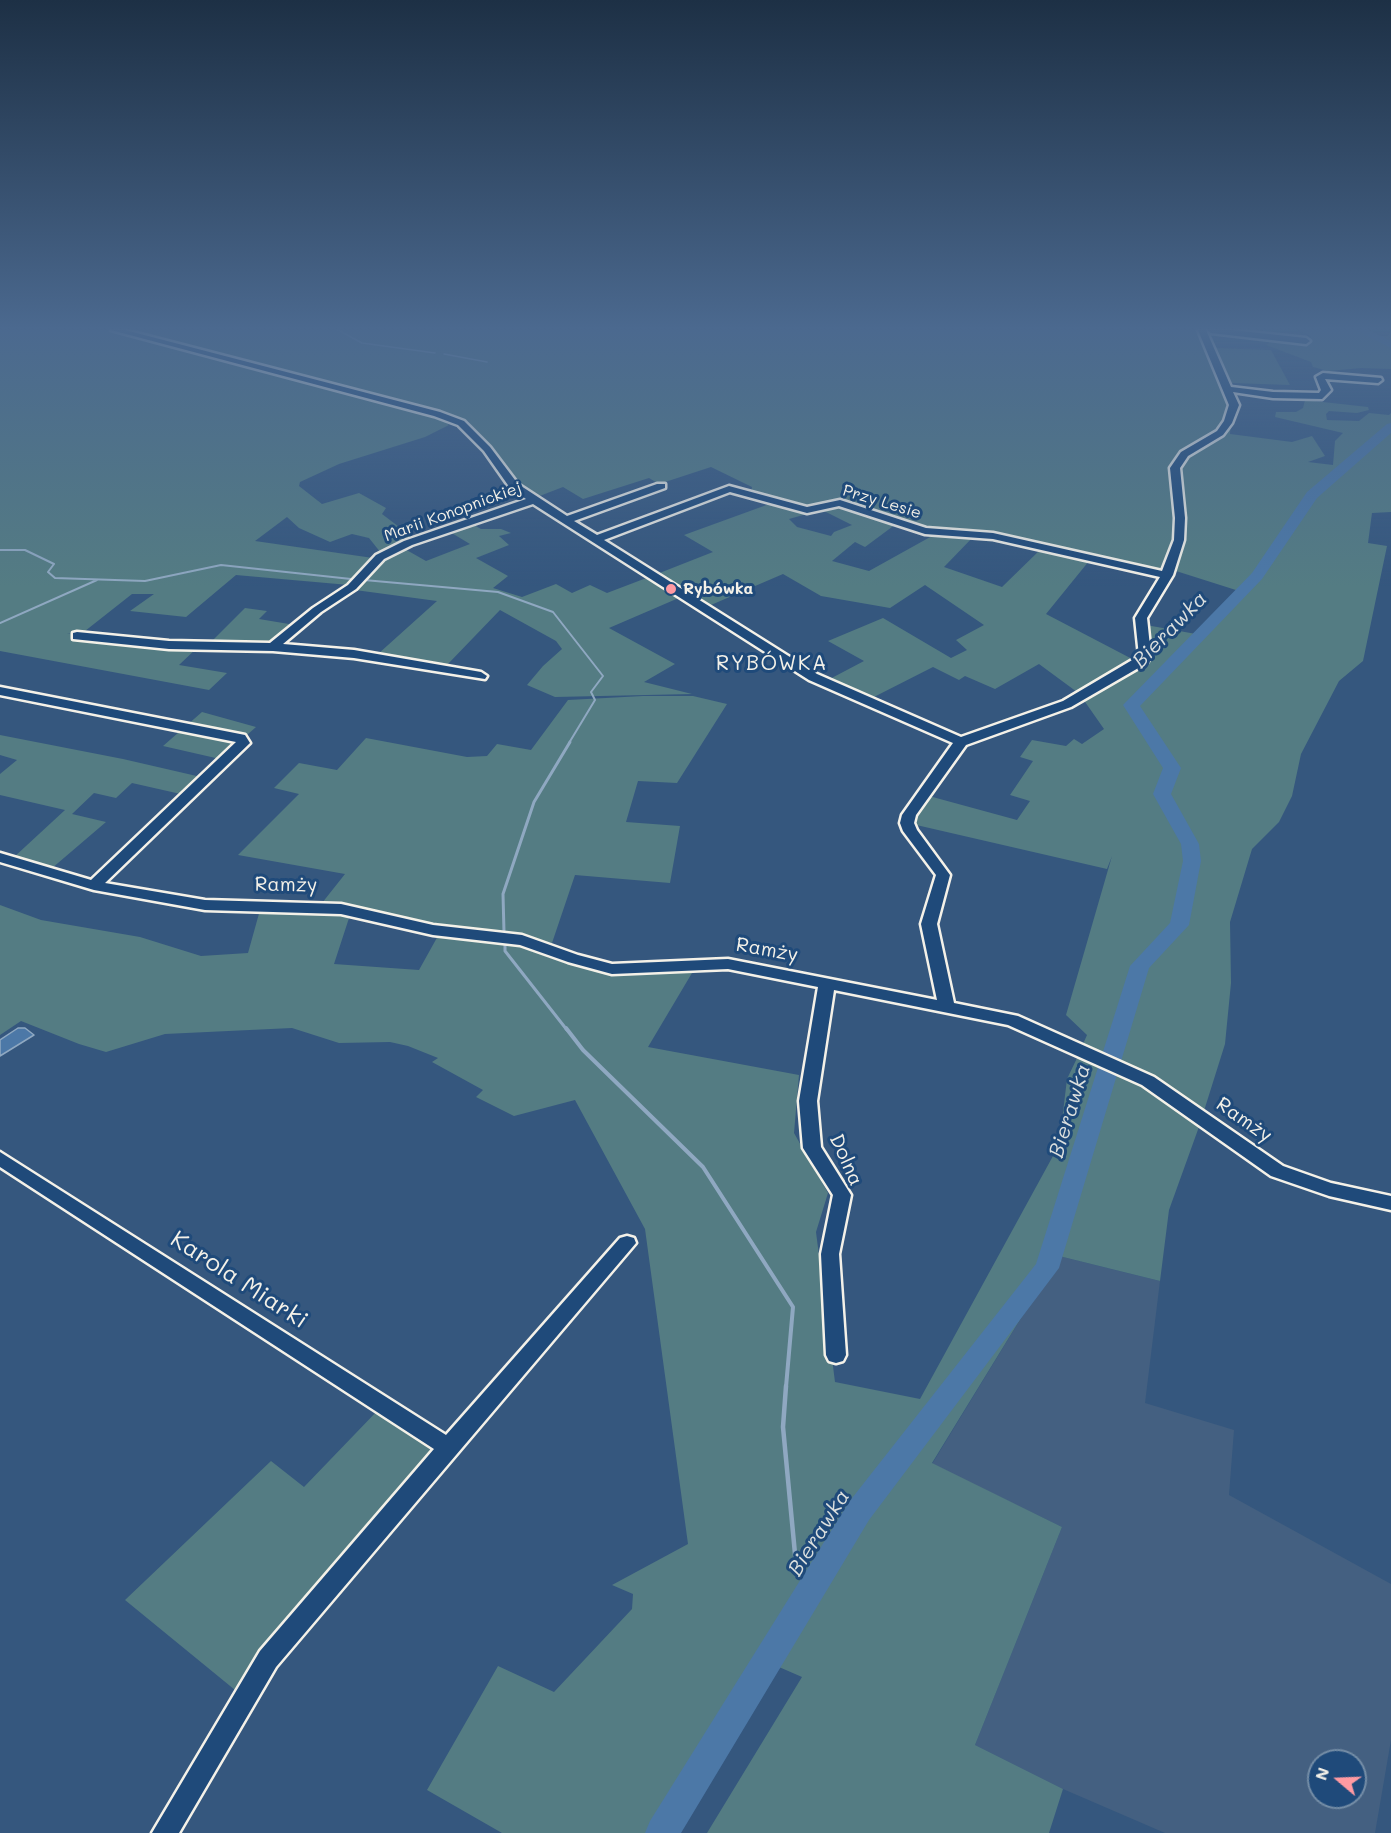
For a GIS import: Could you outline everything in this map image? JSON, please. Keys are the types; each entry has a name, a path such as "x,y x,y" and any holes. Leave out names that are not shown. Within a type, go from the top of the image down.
{"street":[{"path":"438,416 464,425 487,449 514,486 534,500 813,677 961,742"},
{"path":"947,1009 929,924 943,875 910,831 907,823 913,807 961,742 1067,704 1143,660 1145,656 1141,618 1167,575 1180,531 1175,468 1184,454 1214,438 1225,429 1230,416"},
{"path":"567,520 661,486"},
{"name":"Przy Lesie","path":"597,539 729,489 807,510 840,502 925,531 993,536 1167,575"},
{"name":"Marii Konopnickiej","path":"273,647 317,610 352,587 380,557 408,543 534,500"},
{"path":"77,636 169,645 273,647 393,659 481,676"},
{"path":"0,691 240,738 243,743 94,886"},
{"name":"Ramży","path":"0,857 94,886 227,907 341,909 385,921 433,930 522,940 573,959 612,969 728,964 1012,1020 1148,1081 1277,1171 1329,1189 1391,1203"},
{"name":"Dolna","path":"827,983 808,1101 812,1148 842,1195 830,1254 836,1355"},
{"name":"Karola Miarki","path":"0,1158 448,1447"},
{"path":"165,1833 268,1659 448,1447 627,1243"}],"shaded area":[{"path":"18,1028 25,1028 34,1035 0,1056 0,1040"},
{"path":"1059,1256 1160,1281 1145,1403 1234,1430 1229,1495 1391,1584 1391,1740 1375,1833 1165,1833 1063,1789 975,1745 1062,1527 932,1464"}],"green space":[{"path":"0,416 437,416 449,425 425,437 339,464 300,482 299,486 322,504 359,493 386,508 382,514 411,536 395,543 398,546 381,553 369,538 352,534 330,542 299,528 287,517 255,541 373,558 349,585 236,575 186,617 130,611 154,594 132,594 80,635 67,633 90,640 198,647 179,665 227,673 209,690 0,651"},
{"path":"449,416 1231,416 1230,434 1292,442 1312,436 1325,456 1308,462 1333,465 1335,441 1343,433 1275,416 1326,416 1327,420 1359,421 1366,416 1391,416 1391,512 1372,513 1368,543 1387,546 1363,661 1339,681 1301,754 1292,796 1279,822 1252,849 1230,922 1231,983 1225,1044 1203,1114 1113,1059 1142,967 1182,922 1195,862 1192,847 1186,835 1187,858 1174,922 1137,964 1111,1057 1083,1044 1087,1035 1066,1015 1112,856 1107,869 912,824 917,812 929,796 1017,820 1030,801 1010,795 1033,761 1020,757 1032,740 1066,746 1074,739 1082,744 1104,729 1083,699 1147,662 1146,625 1196,634 1127,705 1144,736 1151,727 1136,706 1269,563 1287,539 1276,545 1239,591 1176,571 1149,570 1017,539 931,530 836,499 808,507 751,493 752,487 711,467 659,484 649,478 583,499 563,487 537,497 519,485 468,421"},
{"path":"772,503 810,513 789,519 797,527 831,536 834,532 852,525 822,510 838,505 896,524 865,547 855,542 832,561 869,571 932,536 921,532 975,535 944,567 1002,587 1042,548 1089,561 1046,614 1136,661 1077,692 1039,664 995,689 965,676 959,680 933,667 868,700 826,681 864,661 828,641 883,618 951,658 967,650 956,640 984,625 925,585 890,608 821,596 783,574 711,605 657,574 713,552 684,535"},
{"path":"472,524 481,529 501,529 511,533 499,536 509,545 476,558 508,576 493,588 522,597 556,584 572,593 590,585 607,593 649,577 681,597 609,628 675,664 644,682 692,694 555,697 527,685 562,649 556,641 500,610 447,665 378,654 437,601 355,590 369,571 385,558 403,548 426,561 470,544 450,532"},
{"path":"245,608 267,611 259,619 295,625 271,645 210,643"},
{"path":"693,696 727,704 677,783 638,781 626,822 680,826 670,883 575,875 552,943 520,936 432,927 322,903 345,874 238,855 299,794 274,788 299,763 337,770 366,738 467,757 487,756 497,744 531,750 568,700"},
{"path":"202,712 256,727 220,759 163,746"},
{"path":"0,735 201,777 185,795 132,783 116,798 94,793 72,814 106,822 51,869 13,858 65,810 0,795 0,774 17,760 0,755"},
{"path":"0,905 41,920 140,937 201,956 248,953 260,910 350,915 334,964 419,970 439,934 516,943 548,952 547,957 616,972 692,973 648,1047 799,1075 794,1133 828,1193 816,1232 835,1382 920,1399 1059,1145 1067,1079 1078,1056 1143,1085 1200,1124 1169,1210 1160,1281 1059,1256 932,1463 1062,1527 975,1745 1063,1789 1049,1833 707,1833 802,1677 779,1667 677,1833 502,1833 427,1790 498,1666 554,1692 632,1609 633,1594 612,1585 688,1544 645,1229 575,1100 514,1116 476,1097 483,1090 432,1062 438,1058 408,1046 390,1042 339,1043 292,1028 165,1034 106,1052 21,1021 0,1035"},
{"path":"380,1408 420,1433 429,1446 432,1461 235,1690 125,1600 271,1461 304,1487"}],"waterway":[{"name":"Bierawka","path":"662,1833 859,1511 1047,1268 1140,966 1179,925 1192,861 1190,844 1162,794 1172,768 1131,705 1257,576 1312,495 1391,427"},
{"path":"0,550 25,550 54,564 48,572 55,578 145,581 221,565 351,579"},
{"path":"0,623 97,580"},
{"path":"364,580 498,592 553,612 603,676 591,692 595,700 569,743"},
{"path":"504,932 503,894 534,802 570,742"},
{"path":"505,944 505,951 567,1030"},
{"path":"566,1028 583,1050 703,1167 793,1307 786,1387"},
{"path":"786,1386 783,1427 797,1575 813,1586"}],"place":[{"name":"Rybówka","path":"671,589"}],"district":[{"name":"RYBÓWKA","path":"772,664"}]}
